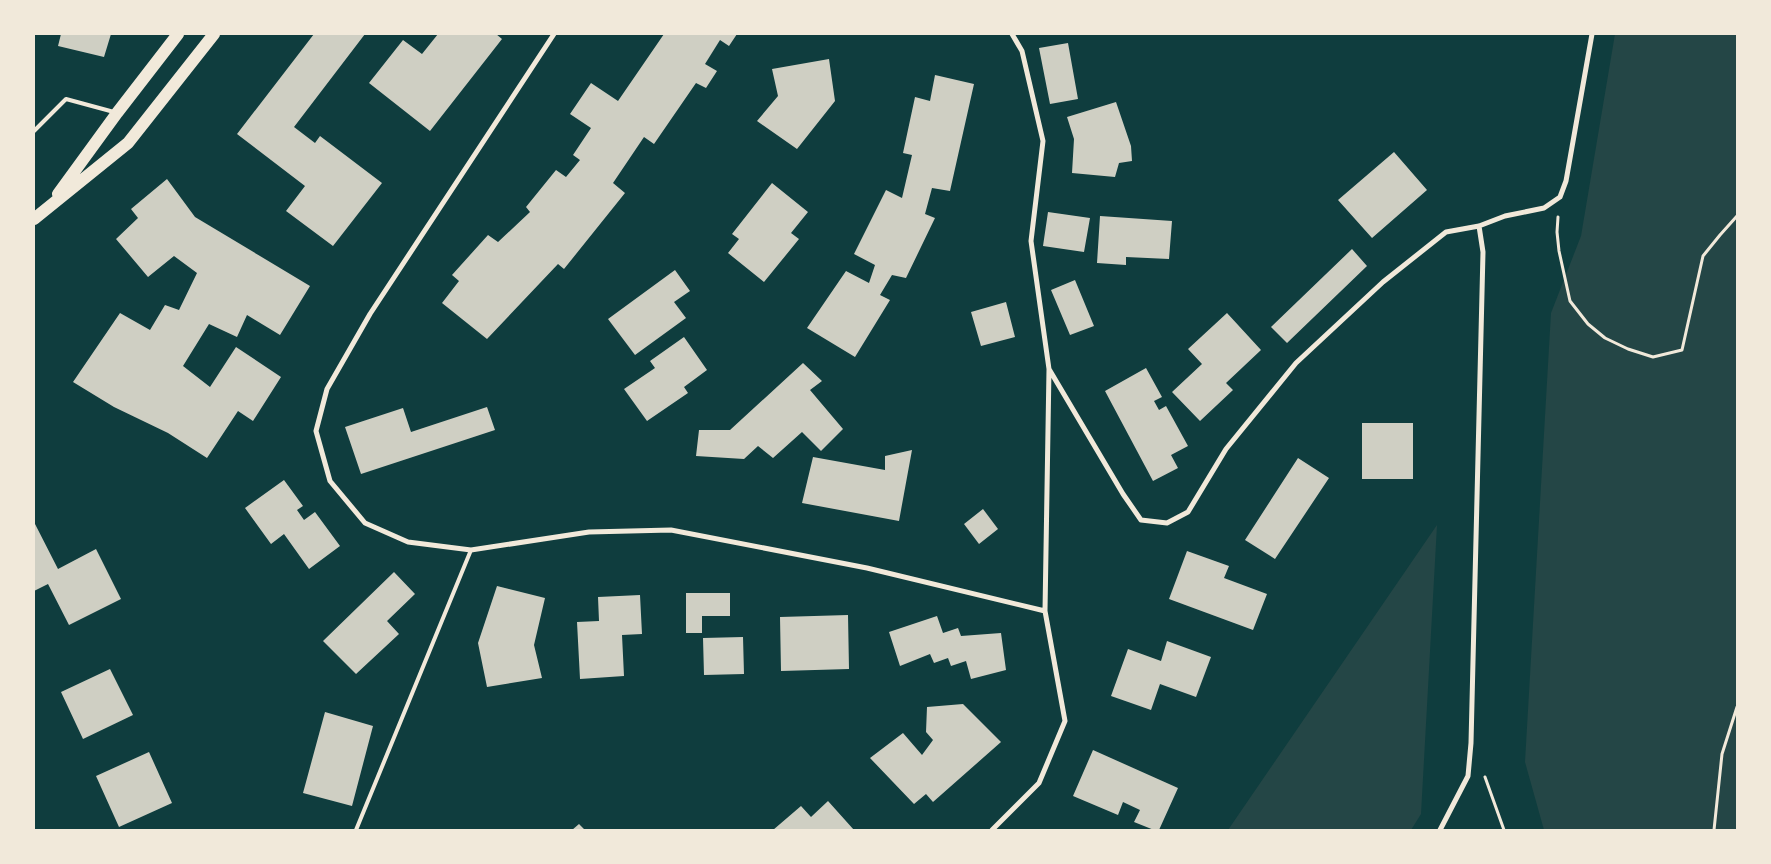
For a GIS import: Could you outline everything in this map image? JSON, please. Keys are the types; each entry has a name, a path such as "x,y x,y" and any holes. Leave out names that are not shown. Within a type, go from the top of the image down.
{"main road":[{"path":"48,208 116,113 178,34"},
{"path":"34,219 128,143 214,34"}],"street":[{"path":"554,34 370,314 327,389 316,431 330,481 365,522 408,542 470,550 589,532 671,530 867,568 1045,611"},
{"path":"992,830 1038,783 1065,721 1045,611 1050,369 1031,241 1043,141 1022,51 1012,34"},
{"path":"1050,369 1123,494 1141,520 1167,523 1188,512 1226,450 1296,363 1383,282 1446,232 1479,226 1505,216 1544,208 1560,197 1566,181 1592,34"},
{"path":"1440,830 1468,776 1471,743 1483,252 1479,226"}],"lane":[{"path":"34,131 66,99 116,113"},
{"path":"356,830 470,550"}],"path":[{"path":"1560,197 1557,232 1559,251 1570,300 1588,324 1605,338 1628,349 1653,357 1682,350 1702,256 1737,216"},
{"path":"1714,830 1722,754 1737,707"},
{"path":"1471,743 1504,830"}],"shaded area":[{"path":"1615,34 1737,34 1737,830 1544,830 1525,762 1551,313 1581,236"},
{"path":"1437,525 1421,814 1411,830 1228,830"}],"building":[{"path":"61,34 111,34 104,57 58,46"},
{"path":"314,34 365,34 294,127 315,143 320,136 382,183 333,246 286,211 305,186 237,134"},
{"path":"438,34 496,34 502,39 430,131 369,83 403,40 422,54"},
{"path":"664,34 737,34 729,46 720,40 705,64 717,71 706,88 696,83 654,144 644,137 613,183 625,193 564,269 558,264 487,339 442,303 459,281 452,275 488,235 498,242 530,212 526,207 556,170 566,177 580,160 573,155 591,128 570,114 591,83 618,101"},
{"path":"1068,43 1078,99 1050,104 1039,48"},
{"path":"829,59 835,101 797,149 757,121 778,96 772,69"},
{"path":"935,75 974,84 950,191 932,188 925,214 935,218 906,278 892,275 880,295 890,300 855,357 807,328 846,271 869,283 875,265 854,254 886,190 902,198 912,155 903,153 915,97 930,101"},
{"path":"1116,102 1131,146 1132,161 1119,163 1115,177 1072,173 1074,139 1067,117"},
{"path":"1394,152 1427,190 1372,238 1338,200"},
{"path":"167,179 195,217 310,286 280,335 247,315 237,337 209,324 183,366 210,387 236,347 281,377 253,421 238,411 207,458 168,433 114,407 73,382 120,313 150,330 165,305 179,310 197,273 174,256 148,277 116,239 138,218 131,209"},
{"path":"772,183 808,212 791,233 799,239 764,282 728,253 739,239 732,234"},
{"path":"1048,212 1090,218 1084,252 1043,246"},
{"path":"1100,216 1172,221 1169,259 1126,257 1126,265 1097,263"},
{"path":"1352,249 1367,266 1287,343 1271,327"},
{"path":"675,270 690,291 674,302 686,318 635,355 608,319"},
{"path":"1075,280 1094,326 1070,335 1051,290"},
{"path":"1006,302 1015,337 981,346 971,312"},
{"path":"1227,313 1261,350 1226,383 1233,390 1200,421 1172,392 1202,364 1188,349"},
{"path":"684,337 707,370 684,387 688,393 647,421 624,389 655,368 650,361"},
{"path":"803,363 822,381 810,390 843,429 821,451 802,432 773,458 758,446 744,459 696,456 699,430 730,430"},
{"path":"1146,368 1162,397 1154,401 1159,410 1166,406 1188,446 1171,455 1178,468 1153,481 1105,391"},
{"path":"487,407 495,430 361,474 345,427 403,408 411,432"},
{"path":"1362,423 1413,423 1413,479 1362,479"},
{"path":"912,450 899,521 802,503 813,457 885,470 885,456"},
{"path":"1298,458 1329,478 1275,559 1245,540"},
{"path":"284,480 303,506 297,510 304,520 315,512 340,546 309,569 284,534 271,544 245,508"},
{"path":"983,509 998,529 979,544 964,524"},
{"path":"34,522 58,569 96,549 121,599 69,625 48,584 34,591"},
{"path":"1187,551 1229,566 1224,578 1267,594 1253,630 1169,599"},
{"path":"394,572 415,594 387,621 399,634 356,674 323,641"},
{"path":"497,586 545,598 534,645 542,678 487,687 478,643"},
{"path":"686,593 730,593 730,616 702,616 702,633 686,633"},
{"path":"640,595 642,634 622,635 624,676 580,679 577,622 599,621 598,597"},
{"path":"848,615 849,669 781,671 780,617"},
{"path":"937,616 943,633 958,628 961,636 1001,633 1006,670 971,679 966,661 951,666 948,658 934,663 930,654 900,666 889,632"},
{"path":"743,637 744,674 704,675 703,638"},
{"path":"1167,641 1211,657 1196,697 1160,684 1151,710 1111,696 1128,649 1161,661"},
{"path":"110,669 133,715 83,739 61,692"},
{"path":"963,704 1001,742 933,802 926,794 914,804 870,758 903,733 922,755 933,740 926,732 927,707"},
{"path":"325,712 373,726 352,806 303,793"},
{"path":"1093,750 1178,788 1159,830 1154,830 1134,822 1140,810 1123,802 1118,815 1073,796"},
{"path":"149,752 172,803 119,827 96,776"},
{"path":"828,801 854,830 773,830 801,806 811,817"},
{"path":"579,824 585,830 572,830"}]}
